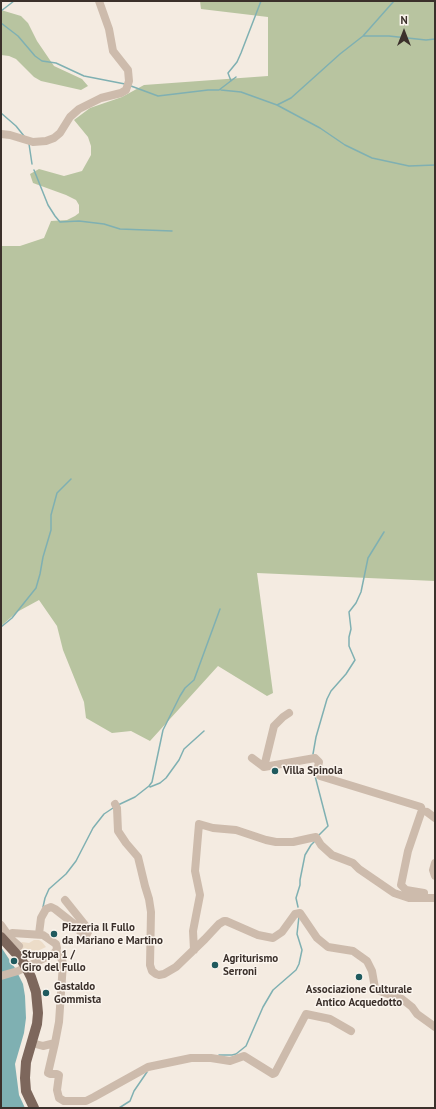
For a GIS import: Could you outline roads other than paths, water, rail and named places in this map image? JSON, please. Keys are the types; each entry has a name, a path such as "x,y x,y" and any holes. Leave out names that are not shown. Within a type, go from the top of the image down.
{"main road":[{"path":"4,937 20,958 22,969 31,977 38,1003 37,1024 26,1062 24,1078 26,1091 34,1108"}],"street":[{"path":"1,134 31,142 40,142 54,138 70,117 79,109 101,98 122,93 126,90 129,81 128,70 113,52 109,29 99,1"},
{"path":"264,767 274,726 277,721 289,713"},
{"path":"252,758 264,767 313,758 319,762 317,771 320,776 420,806 422,810 408,850 401,885 406,890 435,894"},
{"path":"116,806 117,828 126,843 138,857 144,886 149,899 151,912 150,964 152,970 156,974 159,975 166,973 176,967 218,924 224,921 258,935 273,938 282,932 299,913 317,938 328,947 353,951 367,961 372,971 375,988 377,990 402,999 412,1007 417,1014 435,1027"},
{"path":"427,812 435,818"},
{"path":"194,950 193,931 200,895 195,871 199,824 213,828 236,830 276,842 293,842 316,839 332,855 353,863 359,869 394,893 409,898 435,898"},
{"path":"435,862 433,870 435,876"},
{"path":"39,934 41,919 46,909 51,907 74,924 83,935 87,934 88,932 85,926 65,900"},
{"path":"1,924 4,937 19,946"},
{"path":"4,937 17,933 39,934 56,944 56,951 61,958 62,967 59,1022 48,1070 49,1074 59,1075 56,1090 59,1098 67,1102 82,1101 94,1097 148,1066 167,1062 203,1058 230,1061 244,1056 274,1074 306,1014 330,1018 351,1031"},
{"path":"1,976 22,969 53,954 56,951"},
{"path":"32,1043 43,1046 55,1043"}],"water":[{"path":"1,947 15,968 23,984 25,996 26,1018 24,1033 15,1064 19,1095 25,1108 1,1108"}],"waterway":[{"path":"1,11 14,1"},
{"path":"231,81 228,73 237,62 261,1"},
{"path":"277,105 291,98 340,54 363,36 394,1"},
{"path":"1,23 18,36 35,56 42,61 56,63 84,76 125,84"},
{"path":"363,36 389,36 426,40 435,39"},
{"path":"131,86 158,96 219,90 236,77"},
{"path":"221,90 241,92 277,105 320,128 345,145 372,158 409,166 435,165"},
{"path":"1,113 16,126 24,136"},
{"path":"29,144 32,164"},
{"path":"34,170 48,205 60,222 79,221 104,224 120,229 172,231"},
{"path":"1,627 12,618 36,588 51,530 51,515 57,493 71,479"},
{"path":"313,754 316,737 327,699 331,691 346,674 355,660 349,646 351,629 349,612 356,603 361,592 368,558 384,532"},
{"path":"118,805 135,797 152,782 163,730 180,696 185,688 194,680 220,609"},
{"path":"150,787 160,783 166,778 179,760 184,749 204,731"},
{"path":"314,772 328,826 318,836"},
{"path":"43,907 49,889 66,874 76,861 93,828 104,814 113,808"},
{"path":"298,907 296,898 300,885 305,855 315,841"},
{"path":"219,1055 236,1054 246,1046 263,1007 273,990 296,970 302,950 297,934 299,916"},
{"path":"119,1108 130,1101 134,1091 147,1072"}],"place":[{"name":"Villa Spinola","path":"275,771"},
{"name":"Pizzeria Il Fullo da Mariano e Martino","path":"54,934"},
{"name":"Struppa 1 / Giro del Fullo","path":"14,961"},
{"name":"Agriturismo Serroni","path":"215,965"},
{"name":"Associazione Culturale Antico Acquedotto","path":"359,977"},
{"name":"Gastaldo Gommista","path":"46,993"}]}
